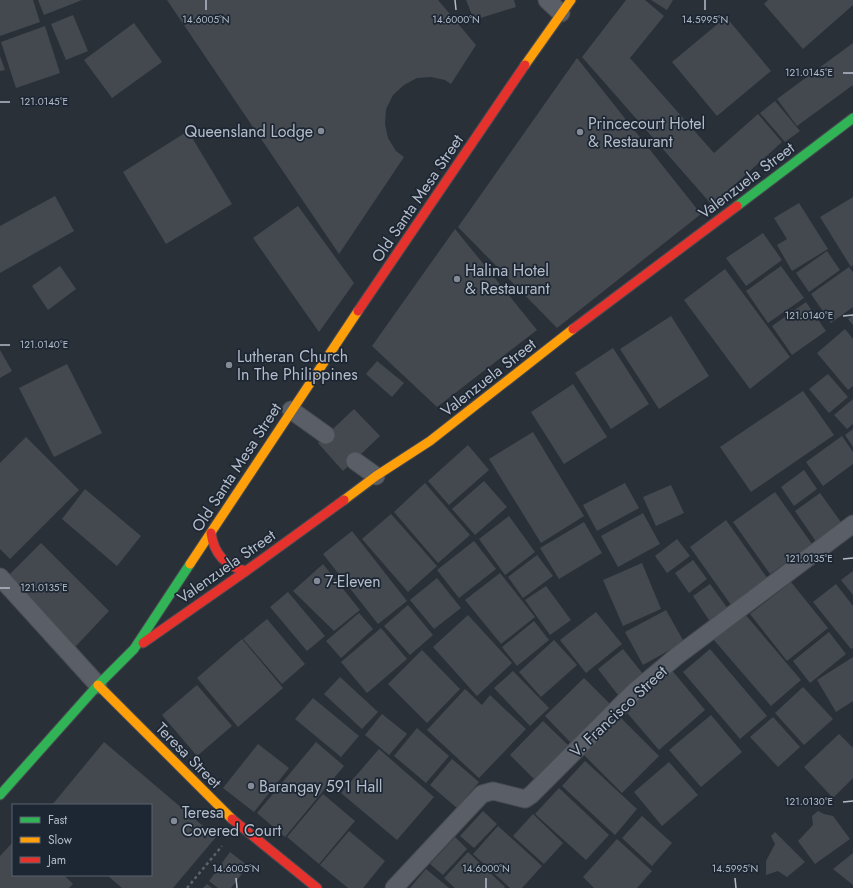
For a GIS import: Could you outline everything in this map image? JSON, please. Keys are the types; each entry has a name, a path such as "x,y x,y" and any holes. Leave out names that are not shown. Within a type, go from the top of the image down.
{"main road":[{"name":"Old Santa Mesa Street","path":"0,795 98,685 134,650 336,343 566,6"},
{"name":"Valenzuela Street","path":"134,650 246,571 376,476 430,442 583,322 853,118"},
{"path":"211,533 214,547 221,560 232,568 246,571"},
{"name":"Teresa Street","path":"98,685 239,826 316,888"}],"lane":[{"path":"547,0 566,6"},
{"path":"292,410 326,435"},
{"path":"355,461 376,476"},
{"name":"V. Francisco Street","path":"394,888 482,794 493,791 524,799 531,795 635,691 677,656 853,524"},
{"path":"0,577 98,685"}],"path":[{"path":"187,888 239,826"}],"building":[{"path":"0,0 33,0 40,22 0,36"},
{"path":"38,0 82,0 44,15"},
{"name":"Queensland Lodge","path":"167,0 438,0 476,45 451,84 445,80 431,77 417,78 404,85 393,95 386,109 385,124 388,138 396,151 404,157 339,254"},
{"path":"466,0 514,0 516,7 474,20"},
{"path":"626,0 645,0 664,16 630,58 714,153 758,114 782,142 712,205 582,57"},
{"path":"651,0 673,0 667,10"},
{"path":"768,0 853,0 853,5 803,49 764,4"},
{"path":"73,15 88,51 66,60 51,24"},
{"path":"726,17 771,71 717,116 672,62"},
{"path":"134,23 162,62 112,98 84,60"},
{"path":"45,26 60,73 16,88 1,42"},
{"path":"853,43 853,85 797,126 777,99"},
{"path":"0,56 5,70 0,71"},
{"name":"Princecourt Hotel & Restaurant","path":"577,58 701,214 557,328 458,227"},
{"path":"775,101 800,131 785,142 760,113"},
{"path":"188,131 232,204 166,244 123,172"},
{"path":"55,196 74,231 0,273 0,226"},
{"path":"853,197 853,265 851,267 820,217"},
{"path":"799,203 828,249 792,271 777,245 787,239 774,218"},
{"path":"298,206 354,283 319,332 253,238"},
{"name":"Halina Hotel & Restaurant","path":"455,229 537,330 437,407 372,346"},
{"path":"763,233 782,260 746,286 726,258"},
{"path":"827,251 840,270 809,292 796,273"},
{"path":"60,266 76,289 48,310 32,286"},
{"path":"781,266 804,298 768,323 746,291"},
{"path":"849,267 853,272 853,307 831,323 811,294"},
{"path":"725,269 790,357 750,389 684,300"},
{"path":"806,302 826,331 792,355 772,326"},
{"path":"853,315 853,325 848,319"},
{"path":"671,316 709,376 659,409 620,349"},
{"path":"845,329 853,339 853,386 848,390 817,353"},
{"path":"613,348 649,404 611,429 575,373"},
{"path":"0,350 12,371 0,378"},
{"path":"377,361 404,383 392,397 366,374"},
{"path":"67,364 102,433 54,457 19,388"},
{"path":"828,374 848,397 829,413 809,389"},
{"path":"573,384 607,437 564,464 531,412"},
{"path":"803,391 834,435 751,492 720,447"},
{"path":"853,399 853,424 847,429 834,415"},
{"path":"354,409 380,436 343,471 318,443"},
{"path":"853,429 853,447 845,435"},
{"path":"533,432 584,516 541,543 489,459"},
{"path":"842,436 853,452 853,464 823,486 806,462"},
{"path":"26,437 79,490 10,559 0,549 0,463"},
{"path":"468,445 489,470 449,505 428,481"},
{"path":"804,470 817,489 794,506 781,487"},
{"path":"484,481 507,507 475,535 452,509"},
{"path":"425,483 470,535 438,563 394,512"},
{"path":"625,483 639,508 597,531 583,505"},
{"path":"671,485 684,513 656,526 643,497"},
{"path":"85,489 141,536 117,566 62,519"},
{"path":"775,492 812,544 770,574 733,522"},
{"path":"820,493 843,525 817,543 795,511"},
{"path":"643,513 660,544 618,567 601,536"},
{"path":"391,514 437,566 408,592 362,539"},
{"path":"509,516 535,552 505,575 479,539"},
{"path":"726,520 768,579 731,605 690,547"},
{"path":"584,522 602,553 559,579 540,548"},
{"path":"352,531 407,601 378,624 323,554"},
{"path":"677,539 690,556 667,573 655,556"},
{"path":"474,541 496,569 459,598 437,570"},
{"path":"41,543 109,611 75,647 7,577"},
{"path":"537,555 553,576 523,598 508,577"},
{"path":"693,560 707,579 689,593 675,573"},
{"path":"642,563 661,609 623,626 603,580"},
{"path":"323,564 360,610 334,631 293,591"},
{"path":"853,571 853,595 841,580"},
{"path":"500,573 535,617 501,644 465,600"},
{"path":"437,578 461,608 434,629 410,600"},
{"path":"791,582 828,628 787,661 750,614"},
{"path":"710,584 728,609 711,623 693,596"},
{"path":"836,584 853,606 853,648 851,649 813,602"},
{"path":"546,586 571,620 550,635 525,600"},
{"path":"288,592 325,636 307,651 270,607"},
{"path":"408,605 433,635 410,655 384,626"},
{"path":"666,610 684,642 643,665 625,632"},
{"path":"596,612 622,644 586,673 560,640"},
{"path":"359,613 373,629 341,658 326,641"},
{"path":"744,613 801,680 771,706 713,639"},
{"path":"468,615 512,663 477,696 433,647"},
{"path":"267,619 305,664 282,684 243,639"},
{"path":"534,621 549,640 517,666 502,647"},
{"path":"381,628 407,659 367,693 341,662"},
{"path":"829,632 846,654 810,683 793,661"},
{"path":"242,639 283,688 238,727 197,678"},
{"path":"554,640 577,665 541,697 519,672"},
{"path":"623,649 643,674 618,695 598,669"},
{"path":"710,649 767,716 740,739 683,672"},
{"path":"422,650 460,689 427,723 388,684"},
{"path":"853,657 853,701 836,712 817,680"},
{"path":"670,668 705,710 659,750 623,708"},
{"path":"513,671 549,708 530,726 494,688"},
{"path":"340,677 378,712 362,729 324,694"},
{"path":"584,678 611,705 572,744 545,716"},
{"path":"197,685 232,726 197,756 162,715"},
{"path":"803,687 833,719 804,745 775,713"},
{"path":"465,689 482,705 490,695 526,729 479,778 427,730"},
{"path":"313,698 359,736 341,757 295,719"},
{"path":"382,714 407,734 389,755 365,735"},
{"path":"618,715 659,756 622,793 581,752"},
{"path":"711,715 742,752 701,787 669,750"},
{"path":"773,717 800,747 778,767 750,737"},
{"path":"543,721 568,745 534,779 510,755"},
{"path":"417,728 449,756 426,783 394,756"},
{"path":"839,734 853,748 853,778 833,798 804,767"},
{"name":"Teresa Covered Court","path":"104,742 216,837 173,888 122,888 108,876 152,876 152,804 53,804"},
{"path":"316,742 344,766 285,837 257,813"},
{"path":"258,744 289,768 254,812 223,788"},
{"path":"379,749 434,797 397,840 341,793"},
{"path":"452,759 479,782 457,808 430,785"},
{"path":"585,761 637,809 615,835 562,786"},
{"path":"669,762 698,795 662,826 634,792"},
{"path":"559,788 609,835 586,860 535,814"},
{"path":"323,794 355,821 319,864 287,837"},
{"path":"483,811 497,824 474,848 460,836"},
{"path":"818,811 833,816 850,839 815,864 798,841 813,825 812,816"},
{"path":"533,814 563,843 544,864 513,836"},
{"path":"642,816 672,843 652,866 622,838"},
{"path":"498,826 542,866 522,888 510,888 473,854"},
{"path":"349,831 385,861 363,888 348,888 320,865"},
{"path":"775,832 805,862 787,877 778,871 766,875 766,861 775,844 771,836"},
{"path":"455,837 467,849 443,875 430,864"},
{"path":"617,839 652,871 637,888 594,888 583,877"},
{"path":"12,843 12,876 65,876 73,884 69,888 0,888 0,856"},
{"path":"230,852 248,866 231,888 218,888 209,881"},
{"path":"468,852 505,887 455,888 444,878"},
{"path":"853,853 853,885 833,869"},
{"path":"426,869 449,888 410,888"},
{"path":"207,884 212,888 203,888"}],"traffic: fast":[{"path":"737,206 853,118"},
{"path":"0,795 98,685 134,649 190,564"}],"traffic: slow":[{"path":"525,65 571,0"},
{"path":"190,564 358,311"},
{"path":"344,500 376,476 430,441 573,329"},
{"path":"98,685 232,819"}],"traffic: jam":[{"path":"358,311 525,65"},
{"path":"573,329 737,206"},
{"path":"143,643 344,500"},
{"path":"211,533 215,547 222,558 232,566 246,571"},
{"path":"232,819 317,888"}],"place":[{"name":"Queensland Lodge","path":"321,131"},
{"name":"Princecourt Hotel & Restaurant","path":"580,132"},
{"name":"Halina Hotel & Restaurant","path":"457,279"},
{"name":"Lutheran Church In The Philippines","path":"229,365"},
{"name":"7-Eleven","path":"317,581"},
{"name":"Barangay 591 Hall","path":"251,786"},
{"name":"Teresa Covered Court","path":"174,821"}]}
